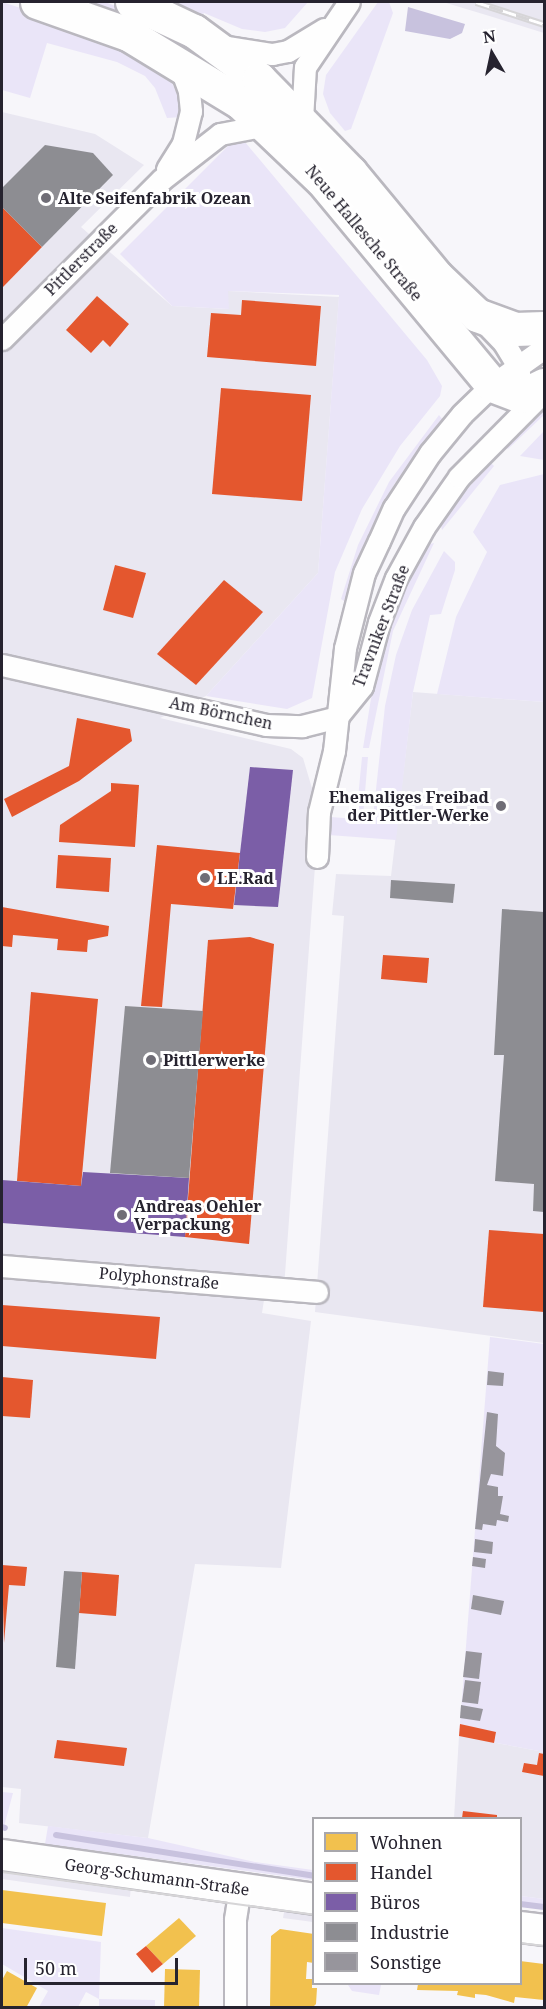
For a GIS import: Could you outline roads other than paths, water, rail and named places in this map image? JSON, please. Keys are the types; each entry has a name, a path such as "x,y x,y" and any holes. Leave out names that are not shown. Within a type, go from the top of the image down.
{"main road":[{"name":"Neue Hallesche Straße","path":"37,2 129,34 177,60 267,125 522,391"},
{"name":"Neue Hallesche Straße","path":"132,2 214,45 302,120 437,277 477,315"},
{"path":"477,315 515,329 544,328"}],"street":[{"path":"302,120 302,75 332,23 349,2"},
{"path":"214,45 255,53 288,51 332,23"},
{"name":"Pittlerstraße","path":"161,180 189,126 189,91 177,60"},
{"name":"Pittlerstraße","path":"2,339 161,180 220,134 267,125"},
{"path":"477,315 504,343 522,391"},
{"name":"Travniker Straße","path":"337,717 362,686 386,604 424,527 522,391 544,348"},
{"name":"Travniker Straße","path":"337,717 351,617 382,532 430,453 522,391"},
{"name":"Am Börnchen","path":"2,665 266,725 302,726 337,717"},
{"path":"317,857 319,812 337,717"},
{"name":"Polyphonstraße","path":"2,1266 316,1292"},
{"name":"Georg-Schumann-Straße","path":"2,1855 312,1899"},
{"path":"235,2007 235,1919 240,1889"},
{"path":"522,1927 544,1930"}],"waterway":[{"path":"56,1835 312,1876"},
{"path":"522,1904 544,1907"}],"tram line":[{"path":"2,1872 312,1915"},
{"path":"522,1943 544,1946"}],"railway":[{"path":"476,2 544,24"}],"place":[{"name":"Alte Seifenfabrik Ozean","path":"46,198"},
{"name":"Ehemaliges Freibad der Pittler-Werke","path":"501,806"},
{"name":"LE.Rad","path":"205,878"},
{"name":"Pittlerwerke","path":"151,1060"},
{"name":"Andreas Oehler Verpackung","path":"122,1215"}]}
